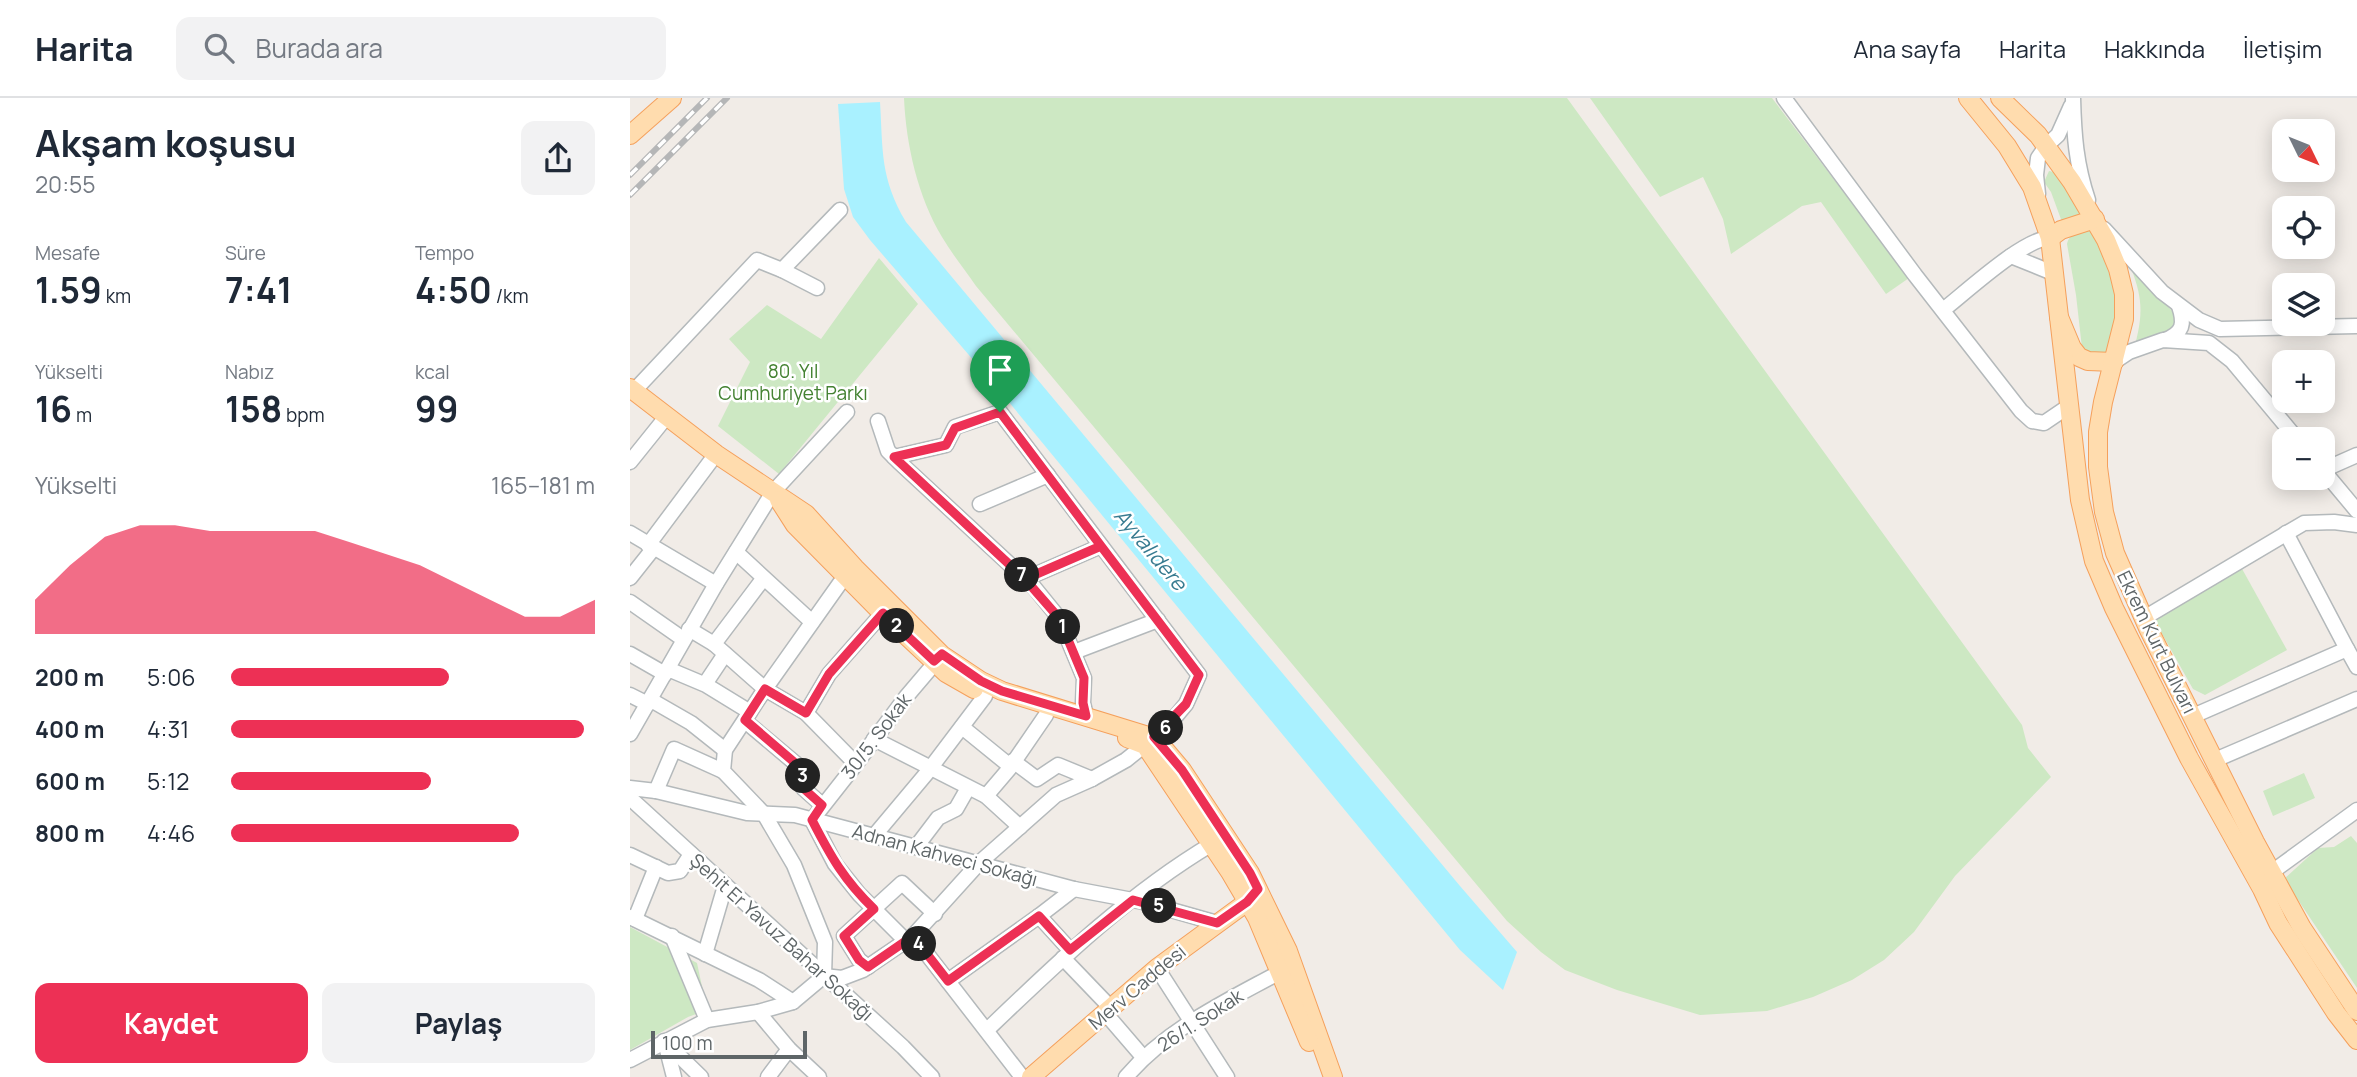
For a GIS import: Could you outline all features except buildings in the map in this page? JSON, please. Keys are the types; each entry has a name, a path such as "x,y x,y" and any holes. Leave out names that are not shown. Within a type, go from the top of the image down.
{"main road":[{"path":"630,126 672,98"},
{"path":"630,135 672,98"},
{"path":"1968,98 2007,146 2032,187 2050,238 2059,317 2072,348 2078,357 2088,361 2114,362"},
{"name":"Ekrem Kurt Bulvarı","path":"2000,98 2010,105 2047,145 2095,219 2118,269 2124,294 2124,319 2098,432 2098,467 2104,512 2115,553 2144,618 2272,872 2302,928 2357,1012"},
{"path":"2050,238 2061,230 2095,219"},
{"name":"Ekrem Kurt Bulvarı","path":"2059,317 2080,500 2094,561 2114,608 2189,758 2278,923 2336,1013 2357,1040"},
{"path":"632,390 716,454 806,514 887,608 938,658 1002,691 1086,716 1150,741 1182,770 1250,873 1257,918 1323,1077"},
{"path":"773,492 795,525 845,576 887,608"},
{"path":"938,658 946,673 985,696 1046,715 1150,741 1212,844 1252,895 1288,951 1333,1077"},
{"name":"Merv Caddesi","path":"1031,1077 1157,968 1252,895"}],"street":[{"path":"1784,98 1998,383 2032,421 2044,423 2069,405"},
{"path":"2039,205 2038,158 2058,135 2068,116 2073,98"},
{"path":"2073,98 2078,170 2095,219 2162,292 2179,306 2220,330 2357,326"},
{"path":"782,270 840,209"},
{"path":"1943,310 2011,256 2040,238 2050,238"},
{"path":"2011,256 2053,273"},
{"path":"632,390 757,260 817,288"},
{"path":"2114,362 2129,352 2175,336 2184,321 2179,306"},
{"path":"2209,343 2220,330"},
{"path":"2163,340 2209,343 2232,361 2287,427"},
{"path":"630,733 686,634 773,492 847,412"},
{"path":"630,1060 707,1020 758,1012 793,1002 824,976 842,978 868,967 910,939 979,863 1056,795 1126,760 1150,741 1186,704 1199,675 1000,412 955,428 946,445 894,457"},
{"path":"630,462 667,416"},
{"path":"877,421 888,451 1025,579 1059,618 1084,678 1083,703 1086,716"},
{"path":"630,578 716,454"},
{"path":"2335,465 2357,455"},
{"path":"981,504 1048,475"},
{"path":"2335,484 2357,511"},
{"path":"2144,618 2305,523 2334,522 2357,525"},
{"path":"630,533 716,584"},
{"path":"2286,533 2357,667"},
{"path":"1025,579 1101,546"},
{"path":"736,552 812,622"},
{"path":"723,771 725,750 845,576"},
{"path":"714,644 763,579"},
{"path":"630,602 686,634 714,644 765,689 806,713 856,764"},
{"path":"806,713 829,674 887,608"},
{"path":"1074,652 1158,620"},
{"path":"2193,716 2347,649"},
{"path":"630,654 666,672 705,684 747,716 801,768 805,781 803,788 822,805"},
{"path":"705,684 725,654"},
{"name":"30/5. Sokak","path":"812,820 938,658"},
{"path":"630,695 691,723 725,750"},
{"path":"874,836 985,696"},
{"path":"2215,760 2357,699"},
{"path":"986,796 1046,715"},
{"path":"962,727 1037,779 1058,765 1092,779"},
{"path":"874,739 986,796 1020,827"},
{"path":"656,790 674,749 723,771 764,814 794,866 825,942 824,976"},
{"name":"Adnan Kahveci Sokağı","path":"630,788 656,790 727,808 764,814 795,815 1074,889 1133,900 1217,923"},
{"path":"916,847 938,818 956,809 968,788"},
{"name":"Şehit Er Yavuz Bahar Sokağı","path":"630,798 903,1047 932,1077"},
{"path":"2272,872 2355,817"},
{"path":"812,820 835,864 859,894 910,939 948,981 1022,1077"},
{"path":"987,1030 1067,954 1173,867 1212,844"},
{"path":"630,855 668,873 680,871 691,854"},
{"path":"656,867 632,918 759,980 793,1002"},
{"path":"868,967 859,960 844,936 902,883 935,914"},
{"path":"705,954 725,886"},
{"path":"948,981 1074,889"},
{"path":"1039,916 1143,1057"},
{"path":"672,936 707,1020"},
{"path":"1157,968 1227,1077"},
{"name":"26/1. Sokak","path":"1126,1077 1143,1057 1192,1020 1280,972"},
{"path":"758,1012 789,1049 820,1077"},
{"path":"664,1041 674,1077"},
{"path":"664,1041 701,1077"},
{"path":"768,1077 789,1049"}],"green space":[{"path":"904,98 1567,98 2022,725 2028,748 2051,777 1955,876 1914,932 1884,960 1852,980 1813,997 1767,1011 1700,1015 1617,990 1565,970 1507,921 976,286 946,243 926,205 907,134"},
{"path":"1590,98 1772,98 1909,278 1886,294 1821,202 1802,206 1731,254 1723,219 1703,177 1660,197"},
{"path":"2049,171 2058,173 2087,215 2062,222 2051,192 2044,182"},
{"path":"2089,228 2109,269 2119,304 2109,352 2093,357 2082,348 2067,244 2072,235"},
{"name":"80. Yıl Cumhuriyet Parkı","path":"879,258 918,304 779,474 718,426 750,362 729,339 767,305 821,339"},
{"path":"2127,258 2146,284 2179,318 2175,331 2135,345 2141,311 2136,281"},
{"path":"2241,567 2287,650 2205,695 2193,689 2152,616"},
{"path":"2304,773 2315,798 2273,816 2263,791"},
{"path":"2351,836 2357,843 2357,988 2284,879 2318,848 2334,847"},
{"path":"630,927 697,963 707,1010 688,1017 630,1050"}],"water":[{"name":"Ayvalıdere","path":"880,102 887,178 906,222 1517,952 1503,990 1460,950 999,390 853,217 844,189 838,104"}],"railway":[{"path":"630,175 707,98"},
{"path":"630,195 727,98"}],"route":[{"path":"1000,412 955,428 946,445 894,457 1025,579 1101,546 1199,675 1186,704 1166,728 1154,737 1182,770 1258,889 1247,902 1217,923 1133,900 1070,950 1039,916 948,981 913,936 868,967 852,951 844,938 845,934 874,909 835,864 812,820 822,805 803,788 805,781 801,768 745,720 765,689 806,713 829,674 883,613 934,661 942,654 981,681 1002,691 1086,716 1083,703 1084,678 1059,618 1034,586 1025,579 1101,546 1000,412"}]}
